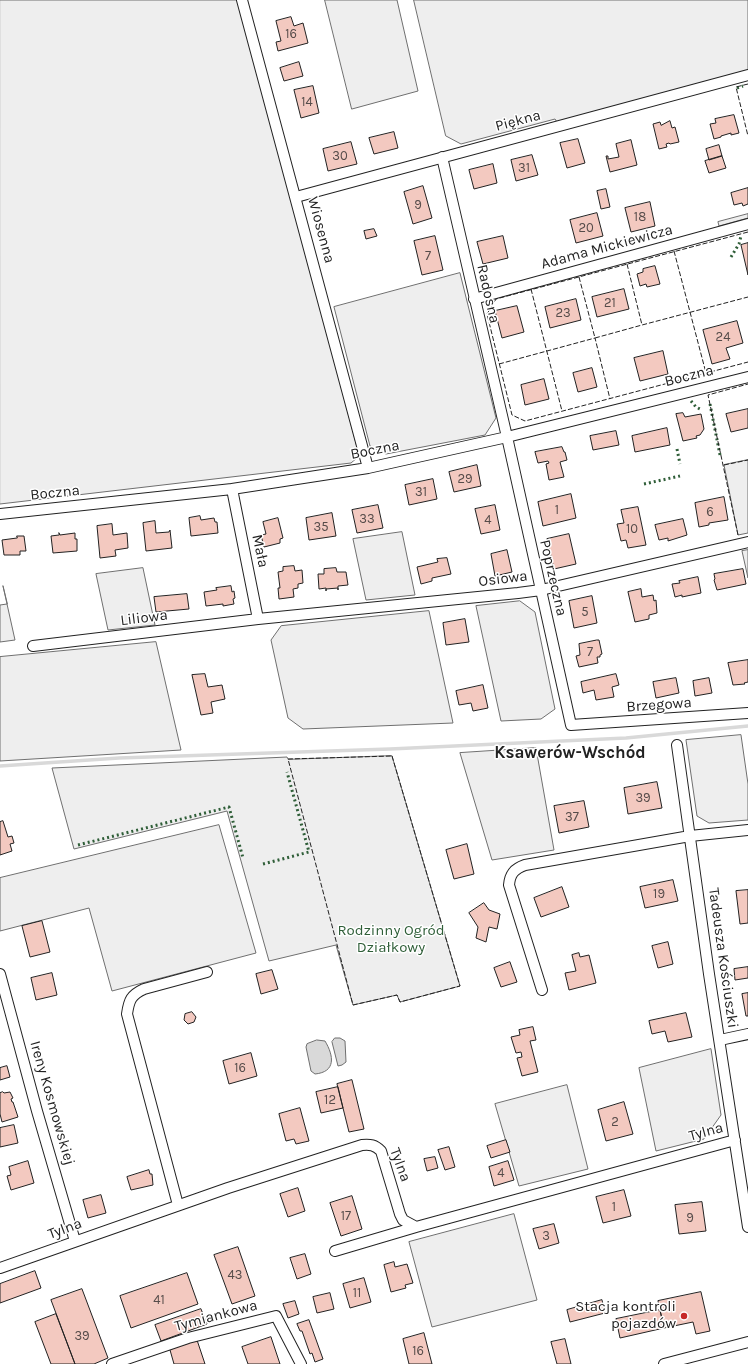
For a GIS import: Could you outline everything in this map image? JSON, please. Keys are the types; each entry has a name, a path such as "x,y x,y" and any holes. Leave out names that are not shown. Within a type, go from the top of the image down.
{"street":[{"name":"Wiosenna","path":"242,0 368,468"},
{"name":"Piękna","path":"296,197 748,75"},
{"name":"Radosna","path":"442,157 507,437"},
{"name":"Adama Mickiewicza","path":"474,299 748,224"},
{"name":"Boczna","path":"0,514 232,489 368,468 507,437 748,377"},
{"name":"Poprzeczna","path":"507,437 571,725"},
{"name":"Mała","path":"232,489 258,620"},
{"name":"Osiowa","path":"258,620 541,590 748,542"},
{"name":"Liliowa","path":"33,646 258,620"},
{"name":"Brzegowa","path":"571,725 748,713"},
{"name":"Tadeusza Kościuszki","path":"677,745 709,974 748,1227"},
{"path":"542,990 509,885 510,878 516,870 525,865 690,836 748,830"},
{"path":"178,1205 127,1014 128,1002 135,993 144,989 207,972"},
{"name":"Ireny Kosmowskiej","path":"0,974 37,1111 75,1241"},
{"path":"720,1040 748,1034"},
{"name":"Tylna","path":"0,1268 228,1188 362,1145 369,1144 377,1147 381,1151 400,1214 403,1220 416,1226 735,1140"},
{"path":"334,1251 416,1226"},
{"name":"Tymiankowa","path":"112,1364 188,1338 276,1316 301,1364"},
{"path":"664,1364 748,1342"}],"green space":[{"path":"0,0 240,0 358,451 358,457 351,463 0,504"},
{"path":"325,0 397,0 418,91 352,109"},
{"path":"414,0 748,0 748,71 557,122 555,119 461,144 446,136"},
{"path":"748,214 748,218 719,226 718,222"},
{"path":"460,273 496,418 485,435 386,454 370,446 334,307"},
{"path":"748,460 748,533 738,535 724,465"},
{"path":"402,532 415,595 366,600 353,539"},
{"path":"748,550 748,578 742,551"},
{"path":"143,568 155,625 108,630 96,574"},
{"path":"520,601 535,612 555,709 541,719 501,721 476,606"},
{"path":"7,604 15,640 0,642 0,605"},
{"path":"429,611 453,723 303,729 288,718 271,640 281,626"},
{"path":"156,642 181,750 0,761 0,657"},
{"path":"741,735 748,784 748,820 709,823 697,816 686,740"},
{"path":"536,748 554,850 492,860 460,753"},
{"name":"Rodzinny Ogród Działkowy","path":"392,756 460,986 400,1002 397,995 353,1005 336,945 269,961 227,811 74,849 52,768 287,757 288,759"},
{"path":"219,825 256,953 112,991 89,908 0,931 0,878"},
{"path":"711,1049 721,1115 704,1139 656,1151 639,1068"},
{"path":"567,1085 588,1169 519,1186 495,1104"},
{"path":"514,1214 537,1300 432,1327 409,1242"}],"shaded area":[{"path":"335,1038 340,1038 345,1041 346,1062 338,1066 332,1042"},
{"path":"317,1040 325,1041 330,1052 331,1062 330,1067 327,1070 322,1073 315,1074 311,1071 306,1047 307,1044"}],"building":[{"path":"291,17 294,26 303,23 308,43 278,51 276,42 281,41 276,21"},
{"path":"299,62 303,76 284,81 280,68"},
{"path":"313,86 319,113 301,118 294,90"},
{"path":"734,115 739,133 731,135 731,133 714,139 710,124 716,123 715,119"},
{"path":"670,121 672,128 675,127 679,142 666,144 667,147 659,149 653,124 660,122 661,125"},
{"path":"394,132 398,148 374,154 369,138"},
{"path":"578,139 585,163 567,168 560,143"},
{"path":"631,140 637,165 610,172 606,156 608,156 608,159 619,157 616,144"},
{"path":"351,142 357,164 328,171 323,149"},
{"path":"719,145 722,156 709,160 706,149"},
{"path":"532,155 538,175 516,181 511,160"},
{"path":"722,156 726,168 709,173 705,161"},
{"path":"493,164 497,183 474,189 469,170"},
{"path":"423,186 432,218 413,224 404,192"},
{"path":"748,188 748,204 743,206 742,203 734,205 731,193"},
{"path":"606,189 610,207 601,209 597,191"},
{"path":"650,202 655,226 631,232 625,208"},
{"path":"597,213 603,236 576,243 570,220"},
{"path":"374,229 377,236 366,239 364,231"},
{"path":"435,236 443,270 422,275 414,241"},
{"path":"503,236 508,258 483,264 477,242"},
{"path":"748,243 748,275 741,245"},
{"path":"655,266 660,284 647,287 646,284 640,286 637,274 643,272 643,269"},
{"path":"624,289 629,309 597,317 592,297"},
{"path":"576,299 581,320 550,328 545,307"},
{"path":"517,306 524,332 502,338 495,311"},
{"path":"737,321 743,343 726,348 730,359 712,364 703,330"},
{"path":"663,351 668,374 640,381 634,358"},
{"path":"592,368 597,387 578,392 573,373"},
{"path":"544,379 549,399 525,405 521,385"},
{"path":"748,409 748,428 731,432 726,414"},
{"path":"683,413 685,417 701,414 704,429 700,435 696,436 697,438 683,441 676,414"},
{"path":"667,428 670,445 635,452 632,436"},
{"path":"616,431 619,445 593,450 590,436"},
{"path":"562,447 567,460 560,462 564,477 549,480 546,464 549,463 548,461 538,463 535,452"},
{"path":"477,465 481,486 454,492 449,472"},
{"path":"433,479 437,499 409,505 405,485"},
{"path":"571,494 576,518 543,526 538,502"},
{"path":"724,497 728,520 709,523 709,525 699,527 695,503"},
{"path":"378,505 383,528 357,533 352,510"},
{"path":"495,505 500,530 481,534 475,509"},
{"path":"638,507 646,545 628,548 626,540 621,541 617,524 624,523 621,510"},
{"path":"332,513 336,536 309,540 306,518"},
{"path":"200,516 201,520 214,518 215,522 217,522 218,533 191,536 189,518"},
{"path":"278,518 283,538 280,539 280,543 264,547 261,535 266,534 263,522"},
{"path":"683,519 687,535 668,541 668,538 659,540 655,525"},
{"path":"155,521 156,533 169,532 170,530 172,548 146,551 143,523"},
{"path":"112,524 113,535 127,533 128,548 115,550 116,556 100,558 97,526"},
{"path":"59,533 60,535 75,533 75,539 77,539 77,551 53,553 51,536 59,535"},
{"path":"569,534 576,564 554,569 547,539"},
{"path":"17,536 24,536 26,551 20,551 20,555 4,555 2,540 17,538"},
{"path":"507,550 512,572 495,576 491,554"},
{"path":"447,558 451,574 432,578 432,581 421,584 417,567 438,562 437,559"},
{"path":"294,566 295,571 302,570 303,583 298,584 298,588 293,589 294,597 279,599 278,588 280,588 278,572 283,571 283,567"},
{"path":"336,568 337,572 346,572 348,585 319,589 318,574 324,574 324,569"},
{"path":"743,569 746,584 717,590 714,574"},
{"path":"698,577 701,593 675,597 672,584"},
{"path":"231,586 232,592 234,591 234,604 223,606 223,604 206,606 204,592 217,590 216,588"},
{"path":"641,589 642,597 653,595 654,601 656,600 657,613 649,615 649,619 635,622 628,592"},
{"path":"187,594 189,609 156,612 154,597"},
{"path":"592,596 597,623 574,628 569,601"},
{"path":"465,619 469,642 446,645 443,623"},
{"path":"599,640 602,654 600,657 597,657 598,663 579,667 576,656 580,655 579,644"},
{"path":"748,660 748,682 744,683 745,684 733,685 728,663"},
{"path":"205,674 208,687 222,685 225,699 211,702 213,713 201,715 192,675"},
{"path":"616,674 619,685 612,687 614,697 596,700 594,690 583,693 581,682"},
{"path":"676,678 679,693 656,698 653,682"},
{"path":"709,678 712,693 695,696 693,681"},
{"path":"483,685 488,708 473,711 471,703 459,705 456,691"},
{"path":"657,782 662,808 628,814 624,788"},
{"path":"584,801 589,827 559,833 554,806"},
{"path":"3,821 8,837 12,836 14,843 10,844 12,851 0,855 0,822"},
{"path":"467,844 474,874 454,879 446,850"},
{"path":"673,880 678,901 645,908 640,887"},
{"path":"562,887 569,907 541,917 534,898"},
{"path":"748,890 748,923 740,924 736,891"},
{"path":"484,903 489,910 500,914 497,929 489,927 486,942 476,938 478,927 469,913"},
{"path":"42,921 50,952 30,957 22,926"},
{"path":"668,942 673,964 658,968 652,946"},
{"path":"579,953 580,957 589,955 596,983 569,990 565,973 576,971 572,955"},
{"path":"510,962 517,982 501,987 494,968"},
{"path":"748,967 748,978 735,980 734,969"},
{"path":"272,970 278,989 261,994 256,974"},
{"path":"52,973 57,995 36,1000 31,978"},
{"path":"748,993 748,1016 746,1016 742,994"},
{"path":"192,1012 196,1017 194,1022 188,1024 184,1020 185,1014"},
{"path":"686,1013 692,1037 668,1042 665,1031 652,1034 649,1021"},
{"path":"533,1027 536,1040 530,1041 538,1072 522,1076 517,1058 522,1057 521,1052 516,1053 511,1037 520,1035 519,1030"},
{"path":"251,1053 257,1076 229,1084 223,1061"},
{"path":"7,1066 10,1077 0,1080 0,1068"},
{"path":"352,1080 364,1129 349,1132 337,1084"},
{"path":"338,1087 343,1108 321,1113 316,1092"},
{"path":"10,1092 18,1117 2,1122 0,1114 0,1093"},
{"path":"624,1102 633,1134 606,1141 598,1110"},
{"path":"300,1108 309,1141 296,1144 294,1139 286,1141 279,1114"},
{"path":"14,1125 18,1143 0,1147 0,1128"},
{"path":"506,1140 510,1152 491,1158 487,1146"},
{"path":"449,1147 455,1167 445,1170 438,1150"},
{"path":"435,1157 438,1168 427,1171 424,1159"},
{"path":"28,1161 34,1183 11,1190 7,1176 11,1175 9,1167"},
{"path":"508,1161 514,1180 494,1186 489,1167"},
{"path":"149,1170 150,1174 152,1174 153,1185 131,1190 127,1177"},
{"path":"298,1188 305,1211 288,1217 280,1194"},
{"path":"624,1190 631,1216 603,1223 596,1197"},
{"path":"101,1195 106,1213 88,1218 83,1200"},
{"path":"352,1196 362,1229 341,1236 330,1203"},
{"path":"702,1202 706,1231 679,1234 675,1205"},
{"path":"554,1224 559,1243 539,1249 533,1229"},
{"path":"238,1247 255,1296 232,1304 214,1255"},
{"path":"305,1254 311,1274 297,1279 290,1258"},
{"path":"394,1262 395,1267 407,1264 413,1283 405,1285 406,1288 391,1292 384,1265"},
{"path":"35,1271 41,1288 0,1303 0,1284"},
{"path":"187,1273 198,1304 131,1328 120,1296"},
{"path":"364,1278 371,1302 350,1308 343,1284"},
{"path":"82,1289 108,1358 94,1364 75,1364 51,1300"},
{"name":"Stacja kontroli pojazdów","path":"701,1292 710,1331 696,1334 693,1322 664,1328 658,1301"},
{"path":"330,1293 334,1309 317,1313 313,1297"},
{"path":"602,1300 605,1313 570,1322 567,1310"},
{"path":"295,1301 299,1314 288,1318 283,1304"},
{"path":"201,1309 207,1324 161,1341 155,1325"},
{"path":"660,1310 664,1328 620,1338 616,1319"},
{"path":"56,1314 75,1364 51,1364 35,1322"},
{"path":"309,1320 323,1359 315,1362 312,1353 310,1354 302,1331 300,1331 297,1324"},
{"path":"424,1333 432,1364 409,1364 403,1339"},
{"path":"271,1337 280,1364 248,1364 242,1347"},
{"path":"565,1339 571,1364 557,1364 551,1342"},
{"path":"197,1340 205,1364 174,1364 170,1350"}],"waterway":[{"path":"0,766 119,758 390,749 626,738 748,726"}],"hedge":[{"path":"737,88 743,86"},
{"path":"731,257 739,244 741,236"},
{"path":"691,401 700,409"},
{"path":"710,404 720,455"},
{"path":"677,449 680,464"},
{"path":"644,484 680,476"},
{"path":"263,864 309,852 287,772"},
{"path":"78,845 229,807 243,858"}],"fence":[{"path":"748,84 736,87 748,136"},
{"path":"748,232 496,299 487,314 512,415 525,421 748,362"},
{"path":"674,251 706,373"},
{"path":"627,264 642,325 748,297"},
{"path":"579,277 595,338 642,325"},
{"path":"531,289 562,411"},
{"path":"499,364 595,338 610,399"},
{"path":"738,535 708,395 748,384"},
{"path":"724,465 748,460"},
{"path":"392,756 460,986 400,1002 397,995 353,1005 288,759 392,756"}],"place":[{"name":"Stacja kontroli pojazdów","path":"684,1316"}],"district":[{"name":"Ksawerów-Wschód","path":"570,753"}]}
